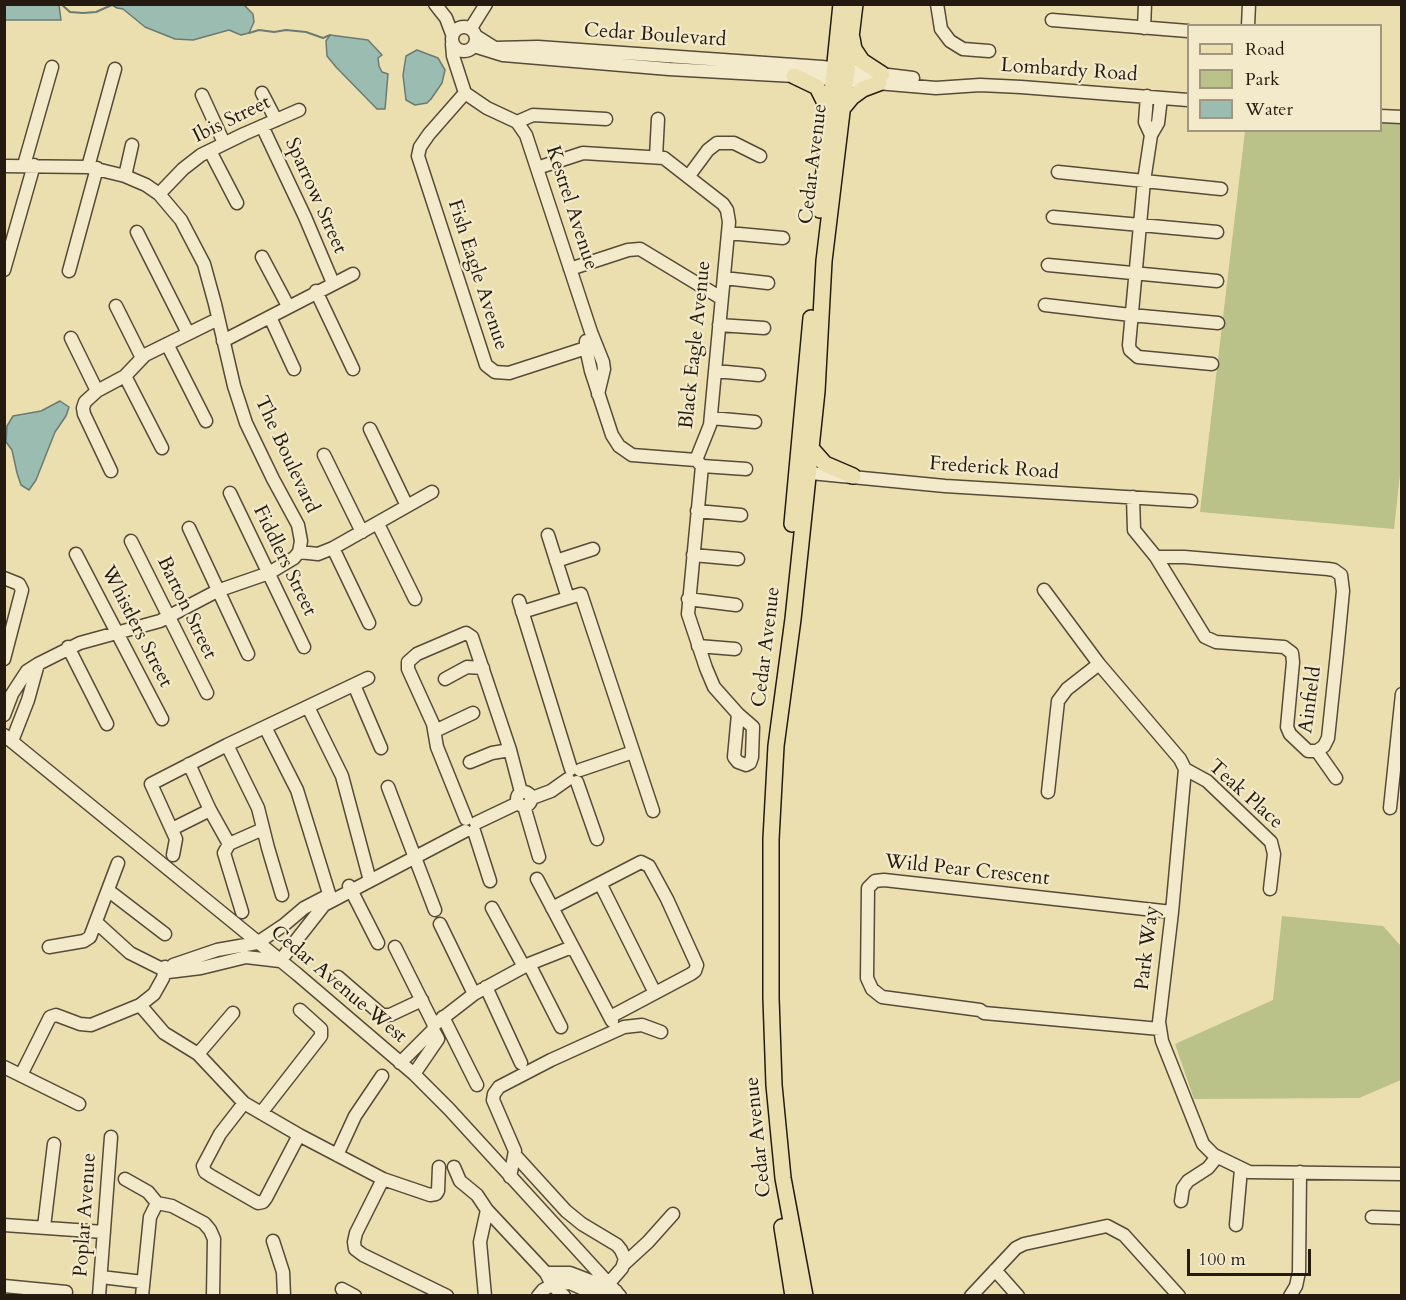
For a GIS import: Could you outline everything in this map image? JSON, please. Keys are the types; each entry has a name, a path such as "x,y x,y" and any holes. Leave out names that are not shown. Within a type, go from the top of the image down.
{"main road":[{"name":"Cedar Avenue","path":"793,1296 786,1258 775,1163 766,1026 765,847 769,780 801,472 810,447 817,391 824,261 840,75 841,4"},
{"name":"Cedar Avenue","path":"840,75 855,4"},
{"path":"794,76 817,87 836,111 863,89 881,79 862,61 854,49 850,32"},
{"name":"Cedar Avenue","path":"805,1296 781,1163 772,1046 771,839 776,746 793,619 823,166 836,111"},
{"path":"810,447 825,464 853,476"}],"street":[{"path":"437,4 471,34"},
{"path":"437,4 446,18 456,43 467,51 471,34 486,4"},
{"path":"937,4 944,34 958,46 970,50 989,51"},
{"path":"1144,28 1145,4"},
{"path":"1248,24 1249,4"},
{"path":"1052,20 1187,31"},
{"path":"471,34 455,30 457,65 465,93 488,108 517,122 533,115 606,119"},
{"name":"Cedar Boulevard","path":"471,34 503,55 580,56 840,75"},
{"name":"Cedar Boulevard","path":"580,56 690,71 794,76 840,75"},
{"path":"4,270 52,67"},
{"path":"69,270 115,69"},
{"name":"Lombardy Road","path":"840,75 921,80 946,86 1022,87 1187,100"},
{"path":"262,93 276,120"},
{"name":"Fish Eagle Avenue","path":"465,93 429,134 420,147 418,156 486,365 495,372 509,373 586,348"},
{"path":"201,95 224,143"},
{"path":"1147,96 1145,122 1151,135"},
{"path":"1161,98 1158,123 1151,135 1144,181 1131,315 1130,351 1138,357 1212,364"},
{"name":"Ibis Street","path":"159,194 183,169 210,151 299,110"},
{"path":"1382,116 1401,117"},
{"path":"656,157 658,119"},
{"name":"Kestrel Avenue","path":"517,122 526,135 604,367 598,393"},
{"name":"Sparrow Street","path":"262,126 306,217 333,283"},
{"path":"688,177 708,150 717,143 734,143 760,156"},
{"path":"125,176 132,145"},
{"path":"210,151 237,203"},
{"name":"Black Eagle Avenue","path":"537,168 586,152 668,159 726,208 729,218 728,233 711,418 699,463 688,614 714,687 738,714"},
{"name":"The Boulevard","path":"4,166 93,167 125,176 146,185 159,194 181,220 198,250 210,282 234,386 252,436 298,525 301,541 299,552"},
{"path":"1058,172 1221,189"},
{"path":"1053,217 1217,232"},
{"path":"137,232 188,333"},
{"path":"728,233 783,238"},
{"path":"570,269 628,250 640,249 721,298"},
{"path":"262,257 288,306"},
{"path":"1048,265 1217,281"},
{"path":"223,341 316,291 353,274"},
{"path":"724,278 768,283"},
{"path":"316,291 354,369"},
{"path":"1045,305 1218,322"},
{"path":"116,306 142,358"},
{"path":"270,317 294,369"},
{"path":"111,471 88,423 83,408 86,401 97,391 125,376 142,358 218,319"},
{"path":"719,324 764,328"},
{"path":"586,348 591,332"},
{"path":"71,338 97,391"},
{"path":"167,344 206,421"},
{"name":"Kestrel Avenue","path":"586,348 613,439 624,451 637,456 746,469"},
{"path":"714,371 759,375"},
{"path":"125,376 162,448"},
{"path":"711,418 755,422"},
{"path":"370,429 407,506"},
{"path":"324,455 362,532"},
{"name":"Frederick Road","path":"801,472 945,486 1191,501"},
{"path":"4,715 12,694 27,671 69,647 168,617 220,590 269,573 290,561 299,552 314,555 333,548 432,492"},
{"name":"Fiddlers Street","path":"230,493 304,646"},
{"name":"Ainfield","path":"1133,497 1134,528 1156,557 1207,639 1216,642 1284,647 1292,653 1287,728 1308,751 1317,751 1323,746 1328,738 1343,591 1341,575 1328,569 1184,557 1156,557"},
{"path":"697,511 741,515"},
{"path":"378,524 415,598"},
{"path":"189,528 249,654"},
{"path":"548,536 568,598"},
{"name":"Barton Street","path":"131,541 207,693"},
{"path":"333,548 369,622"},
{"path":"556,561 593,549"},
{"name":"Whistlers Street","path":"76,554 162,719"},
{"path":"693,555 738,559"},
{"path":"4,578 20,584 22,590 4,659"},
{"path":"1044,590 1099,664 1180,759 1185,769"},
{"path":"597,839 571,777 520,607 581,594 653,811"},
{"path":"688,599 736,604"},
{"path":"490,882 437,747 435,730 408,669 408,662 411,658 466,633 472,636 510,750 525,798 539,857"},
{"path":"698,646 735,649"},
{"path":"69,647 107,724"},
{"path":"8,738 28,700 38,664"},
{"path":"1048,792 1058,700 1067,689 1099,664"},
{"path":"446,679 467,667 483,668"},
{"path":"173,855 176,843 172,829 151,784 368,678"},
{"path":"354,685 381,748"},
{"path":"1390,808 1401,694"},
{"path":"308,706 342,776 369,877"},
{"path":"435,730 473,713"},
{"path":"265,727 297,790 330,897"},
{"name":"Cedar Avenue West","path":"8,738 414,1074 615,1290"},
{"path":"227,745 258,807 282,895"},
{"path":"470,762 492,753 510,750"},
{"path":"1317,751 1336,778"},
{"path":"236,952 257,943 304,908 350,889 525,798 633,752"},
{"path":"189,764 229,844"},
{"name":"Teak Place","path":"1185,769 1207,781 1273,844 1274,854 1269,889"},
{"name":"Park Way","path":"1185,769 1160,1029 1166,1051 1199,1137 1205,1148 1217,1157 1241,1169 1255,1172 1401,1174"},
{"path":"388,787 435,910"},
{"path":"172,829 210,810"},
{"path":"242,912 224,858 225,850 229,844 263,829"},
{"path":"350,889 369,877 414,856"},
{"path":"537,879 572,947 610,1019 691,974 697,964 668,899 650,866 641,862 552,908"},
{"path":"49,947 88,939 97,923 118,863"},
{"name":"Wild Pear Crescent","path":"1160,1029 1055,1018 1051,1015 1017,1014 984,1008 980,1010 889,999 877,995 867,978 867,892 869,885 875,881 884,880 1172,912"},
{"path":"600,883 655,993"},
{"path":"350,889 378,943"},
{"path":"109,891 165,934"},
{"path":"97,923 124,949 163,968 194,964 205,954 236,952 280,961 330,897"},
{"path":"492,908 561,1027"},
{"path":"440,924 474,994"},
{"path":"395,947 422,1000 477,1085"},
{"path":"400,1063 437,1024 474,994 526,965 572,947"},
{"path":"21,1075 48,1020 53,1015 91,1025 140,1005 154,994 163,978 163,968"},
{"path":"338,977 382,1015 390,1015 422,1000"},
{"path":"486,987 521,1063"},
{"path":"140,1005 164,1033 198,1054 244,1103 299,1135 383,1179 434,1195 438,1191 439,1167"},
{"path":"261,1113 321,1036 321,1029 300,1010"},
{"path":"198,1054 234,1013"},
{"path":"414,1074 438,1039 437,1024"},
{"path":"510,1177 515,1155 514,1147 493,1100 499,1087 551,1060 624,1027 642,1025 661,1032"},
{"path":"4,1067 79,1104"},
{"path":"337,1155 355,1116 381,1076"},
{"path":"244,1103 220,1134 203,1166 205,1172 211,1176 258,1203 263,1202 299,1135"},
{"name":"Poplar Avenue","path":"99,1296 111,1137"},
{"path":"44,1227 54,1144"},
{"path":"515,1155 574,1219 617,1245 624,1255 624,1263 615,1290"},
{"path":"1180,1201 1186,1183 1208,1168 1217,1157"},
{"path":"454,1167 460,1181 477,1195 487,1210 546,1273 552,1285 564,1296"},
{"path":"1236,1225 1241,1169"},
{"path":"1290,1296 1296,1287 1299,1272 1300,1172"},
{"path":"125,1179 148,1192 157,1203 172,1206 204,1223 210,1230 214,1239 213,1296"},
{"path":"383,1179 356,1233 355,1249 447,1296"},
{"path":"142,1296 150,1217 157,1203"},
{"path":"485,1296 480,1242 487,1210"},
{"path":"624,1263 648,1242 673,1214"},
{"path":"1372,1217 1401,1218"},
{"path":"4,1225 104,1232"},
{"path":"971,1296 1016,1248 1024,1244 1107,1226 1124,1235 1179,1296"},
{"path":"273,1242 284,1272 284,1296"},
{"path":"995,1270 1018,1296"},
{"path":"546,1273 570,1273 615,1290"},
{"path":"101,1277 143,1282"},
{"path":"538,1296 552,1285 570,1283 590,1292 615,1290"},
{"path":"4,1286 51,1293 66,1292"},
{"path":"342,1289 355,1296"}],"green space":[{"path":"1382,118 1401,120 1402,456 1394,529 1200,512 1245,132 1382,132"},
{"path":"1282,916 1383,926 1401,946 1401,1080 1359,1098 1194,1099 1175,1044 1273,1000"}],"water":[{"path":"4,5 59,5 61,20 5,20"},
{"path":"112,5 244,5 253,14 254,22 249,33 241,35 229,30 193,40 175,39 145,27 123,9"},
{"path":"330,35 368,40 382,55 378,58 379,66 382,72 388,74 385,109 377,109 327,56 326,41"},
{"path":"417,50 438,58 445,70 442,83 431,99 427,103 415,105 406,100 403,75 406,56"},
{"path":"60,401 69,407 66,416 55,432 36,480 29,490 21,485 12,450 6,442 7,426 13,416 41,411"}],"waterway":[{"path":"61,4 70,12 83,13 96,12 114,4"},
{"path":"249,33 259,30 274,32 286,30 306,32 323,38 330,35"}]}
